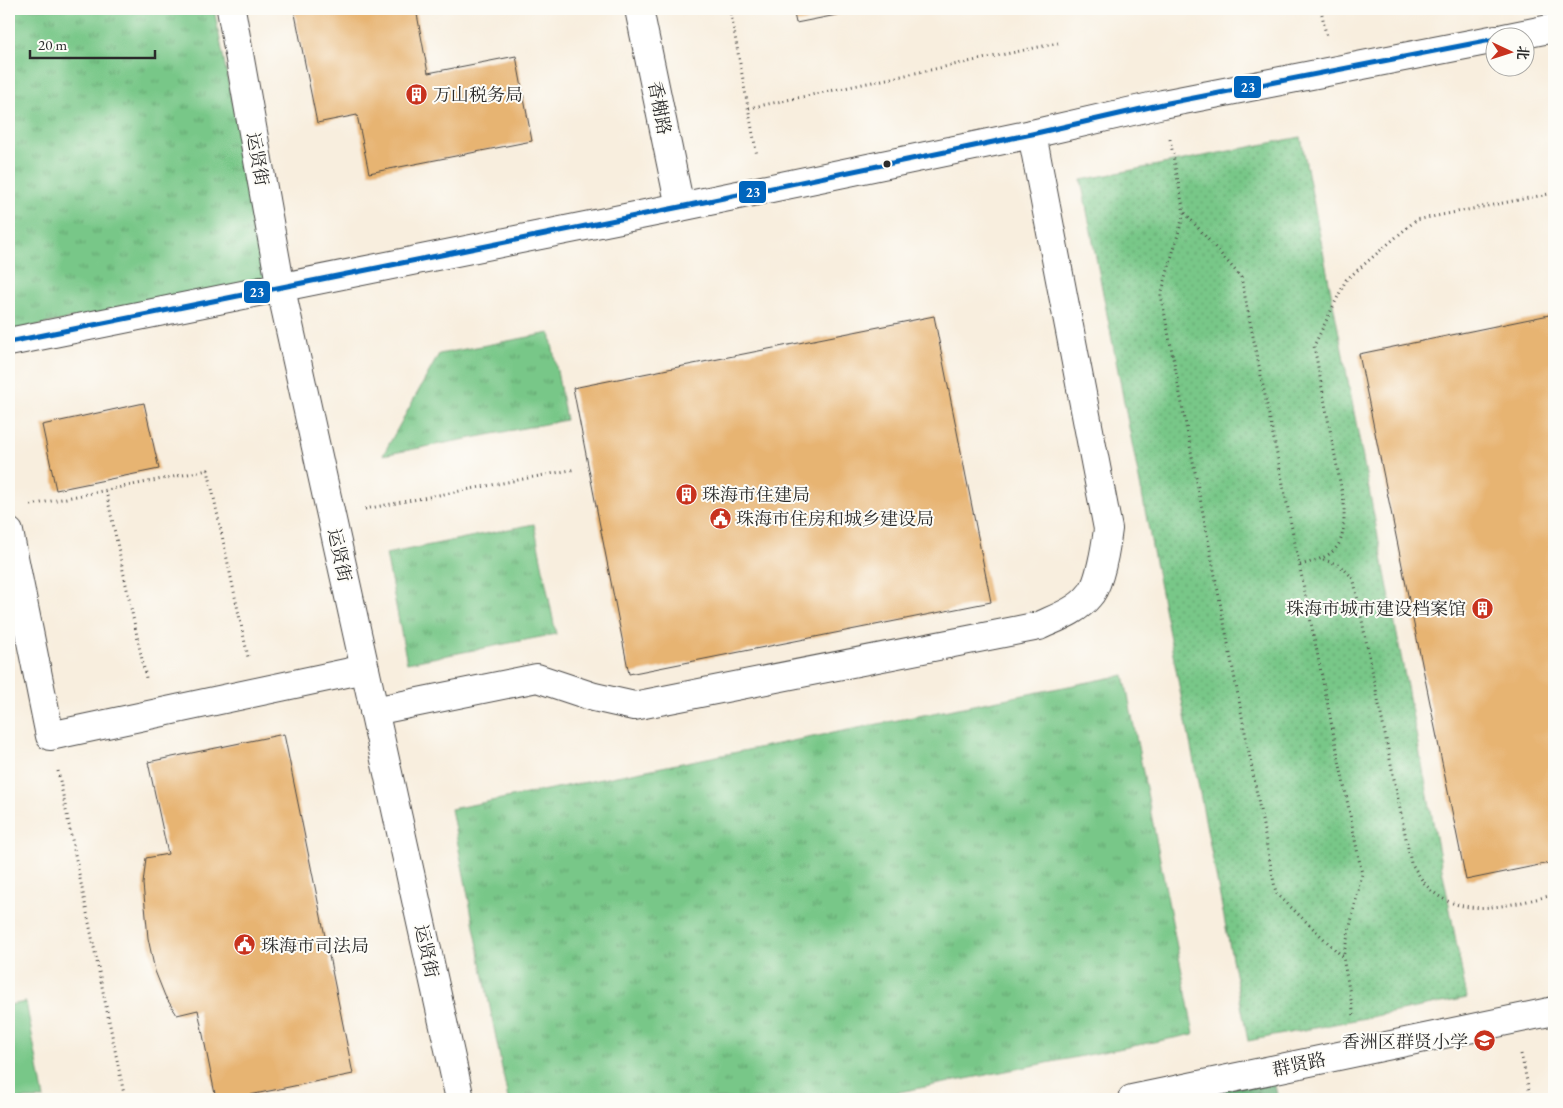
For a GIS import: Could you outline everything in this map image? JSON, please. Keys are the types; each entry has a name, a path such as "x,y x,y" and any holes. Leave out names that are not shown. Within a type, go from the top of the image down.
{"street":[{"name":"运贤街","path":"231,9 281,289 460,1099"},
{"name":"香榭路","path":"640,9 680,207"},
{"path":"1536,32 1554,28"},
{"path":"9,342 281,289 764,190 1032,134 1163,104 1486,41"},
{"path":"374,711 537,678 594,697 634,706 1039,626 1066,614 1090,596 1103,560 1108,529 1032,134"},
{"path":"9,532 50,736 365,669"},
{"name":"群贤路","path":"1132,1099 1554,1011"}],"path":[{"path":"730,9 764,190"},
{"path":"748,108 1058,43"},
{"path":"1163,104 1184,213 1161,295 1276,893 1343,957"},
{"path":"1323,560 1336,550 1342,534 1344,527 1344,503 1314,346 1346,280 1416,220 1554,193"},
{"path":"1184,213 1241,277 1362,874 1343,957 1360,1052"},
{"path":"332,516 576,469"},
{"path":"28,506 208,470 256,692"},
{"path":"106,491 153,714"},
{"path":"1299,565 1323,560 1336,562 1348,571 1354,581 1411,863 1429,889 1454,905 1490,908 1554,895"},
{"path":"50,736 126,1099"},
{"path":"1514,1019 1531,1099"}],"green space":[{"path":"9,9 214,9 267,280 9,331"},
{"path":"1301,137 1467,998 1248,1041 1081,180"},
{"path":"550,333 566,420 383,455 439,354"},
{"path":"534,524 556,634 407,663 386,554"},
{"path":"1124,675 1194,1034 864,1099 508,1099 451,809"},
{"path":"26,1002 44,1099 9,1099 9,1005"},
{"path":"1272,1071 1278,1099 1136,1099"}],"building":[{"name":"万山税务局","path":"294,9 416,9 428,73 516,56 532,141 369,173 357,115 317,123"},
{"path":"793,9 861,9 862,10 796,23"},
{"name":"珠海市城市建设档案馆","path":"1554,314 1554,862 1466,880 1359,354"},
{"name":"珠海市住建局","path":"934,316 991,602 629,674 573,388"},
{"path":"144,403 159,469 56,490 42,425"},
{"path":"284,734 353,1074 230,1099 216,1099 198,1010 177,1015 165,996 155,971 148,938 143,884 146,858 168,854 148,762"}],"transit line":[{"name":"23","path":"9,342 680,207 1032,134 1163,104 1486,41"}],"place":[{"name":"万山税务局","path":"417,94"},
{"name":"珠海市住建局","path":"686,494"},
{"name":"珠海市住房和城乡建设局","path":"720,518"},
{"name":"珠海市城市建设档案馆","path":"1482,608"},
{"name":"珠海市司法局","path":"245,945"},
{"name":"香洲区群贤小学","path":"1484,1041"}]}
